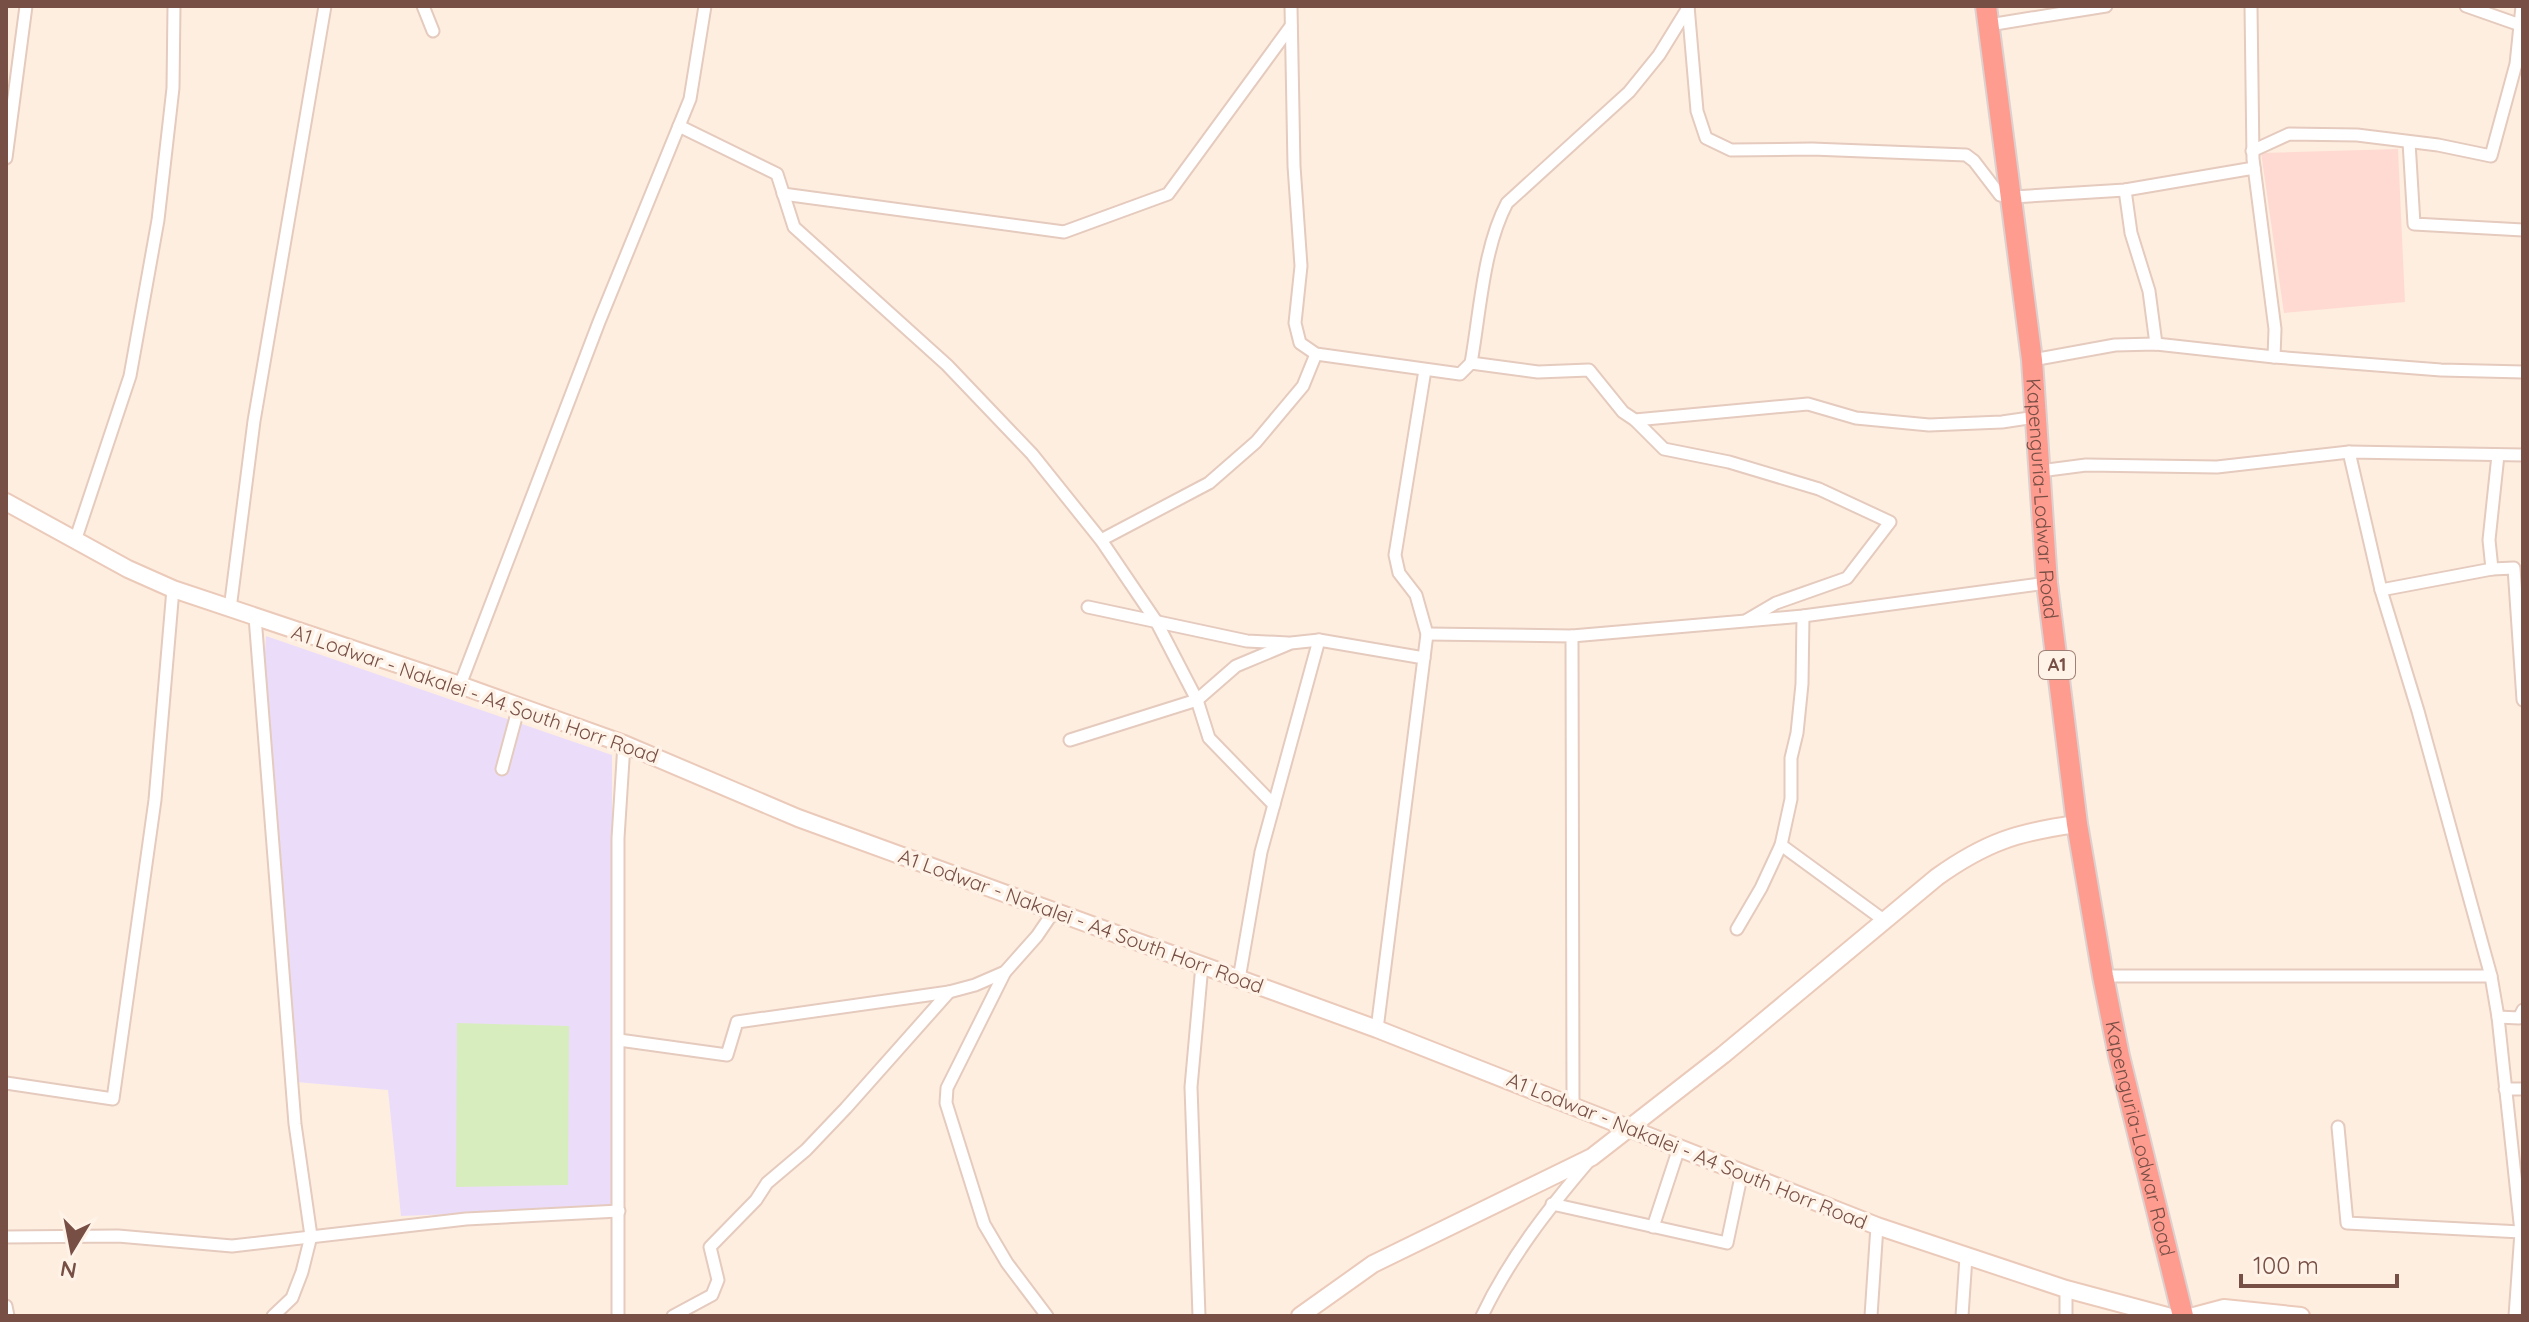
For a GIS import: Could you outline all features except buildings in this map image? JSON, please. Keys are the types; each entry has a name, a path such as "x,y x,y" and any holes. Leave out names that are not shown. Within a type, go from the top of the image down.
{"highway":[{"name":"Kapenguria-Lodwar Road","path":"1988,16 2032,360 2047,583 2077,824 2119,1056 2183,1316"}],"main road":[{"name":"A1 Lodwar - Nakalei - A4 South Horr Road","path":"6,502 75,541 173,589 460,685 624,744 798,818 1377,1029 1877,1226 2066,1289 2167,1316"},
{"path":"1300,1316 1373,1264 1592,1157 1723,1055 1969,854 2006,838 2077,824"},
{"path":"2194,1316 2224,1308 2301,1316"}],"street":[{"path":"6,158 26,6"},
{"path":"75,541 130,376 158,220 173,88 174,6"},
{"path":"230,609 254,421 325,6"},
{"path":"423,6 433,31"},
{"path":"460,685 588,351 690,99 705,6"},
{"path":"1291,6 1294,166 1301,266 1295,323 1300,343 1316,354 1460,374 1471,363 1493,241 1498,219 1507,203 1629,92 1659,55 1688,6"},
{"path":"1688,6 1697,111 1706,138 1731,150 1812,149 1966,155 2000,195 2013,197 2125,190 2254,168"},
{"path":"1988,16 2106,6"},
{"path":"2251,6 2252,151 2275,329 2274,357"},
{"path":"2466,6 2522,26"},
{"path":"2252,151 2289,134 2357,135 2491,156 2516,64 2522,6"},
{"path":"783,194 1064,232 1168,194 1291,25"},
{"path":"679,126 777,174 794,227 947,365 1032,454 1101,540 1156,621 1197,700 1209,738 1274,805"},
{"path":"2409,142 2414,224 2523,230"},
{"path":"2125,190 2131,233 2149,291 2156,344"},
{"path":"2032,360 2115,345 2156,344 2441,370 2523,372"},
{"path":"1101,540 1209,483 1256,442 1303,386 1316,354"},
{"path":"1471,363 1538,372 1589,370 1623,412 1664,449 1729,462 1819,489 1890,522 1847,578 1776,603 1744,621"},
{"path":"1377,1029 1427,634 1416,595 1399,573 1395,555 1425,370"},
{"path":"1635,420 1808,404 1856,418 1929,425 2036,417"},
{"path":"2040,471 2086,465 2217,467 2349,452 2523,455"},
{"path":"2349,452 2381,590 2418,711 2491,976 2521,1232 2515,1316"},
{"path":"2492,569 2489,540 2498,455"},
{"path":"2381,590 2492,569 2514,568 2523,700"},
{"path":"1427,634 1572,636 1803,616 2047,583"},
{"path":"6,1083 113,1099 155,800 173,589"},
{"path":"1088,607 1247,641 1291,643 1319,640 1424,658"},
{"path":"1737,929 1781,845 1791,799 1791,758 1802,684 1803,616"},
{"path":"255,617 295,1124 311,1236 292,1298 273,1316"},
{"path":"1572,636 1573,1105"},
{"path":"1239,979 1261,852 1319,640"},
{"path":"1070,740 1197,700 1236,666 1291,643"},
{"path":"502,769 519,706"},
{"path":"618,1316 618,838 624,744"},
{"path":"1781,845 1885,921"},
{"path":"1047,1316 1007,1263 984,1224 946,1103 947,1088 1005,972 1037,936 1054,911"},
{"path":"1199,1316 1191,1087 1202,965"},
{"path":"619,1040 727,1055 737,1022 949,992 1005,972"},
{"path":"2103,976 2491,976"},
{"path":"673,1316 712,1295 718,1280 710,1247 756,1200 767,1183 806,1150 846,1108 949,992"},
{"path":"2498,1017 2519,1018 2523,1010"},
{"path":"2505,1089 2523,1089"},
{"path":"2338,1127 2347,1223 2521,1232"},
{"path":"1653,1227 1679,1148"},
{"path":"1482,1316 1498,1282 1552,1204 1592,1157"},
{"path":"1552,1204 1727,1243 1742,1172"},
{"path":"6,1237 118,1236 232,1246 466,1219 619,1211"},
{"path":"1871,1316 1877,1226"},
{"path":"1962,1316 1966,1257"},
{"path":"2066,1289 2066,1316"},
{"path":"6,1306 8,1316"}],"shaded area":[{"path":"2398,149 2405,302 2284,313 2261,153"},
{"path":"266,636 612,755 612,1208 401,1216 388,1090 296,1082 264,667"}],"green space":[{"path":"457,1023 569,1026 568,1185 456,1187"}]}
